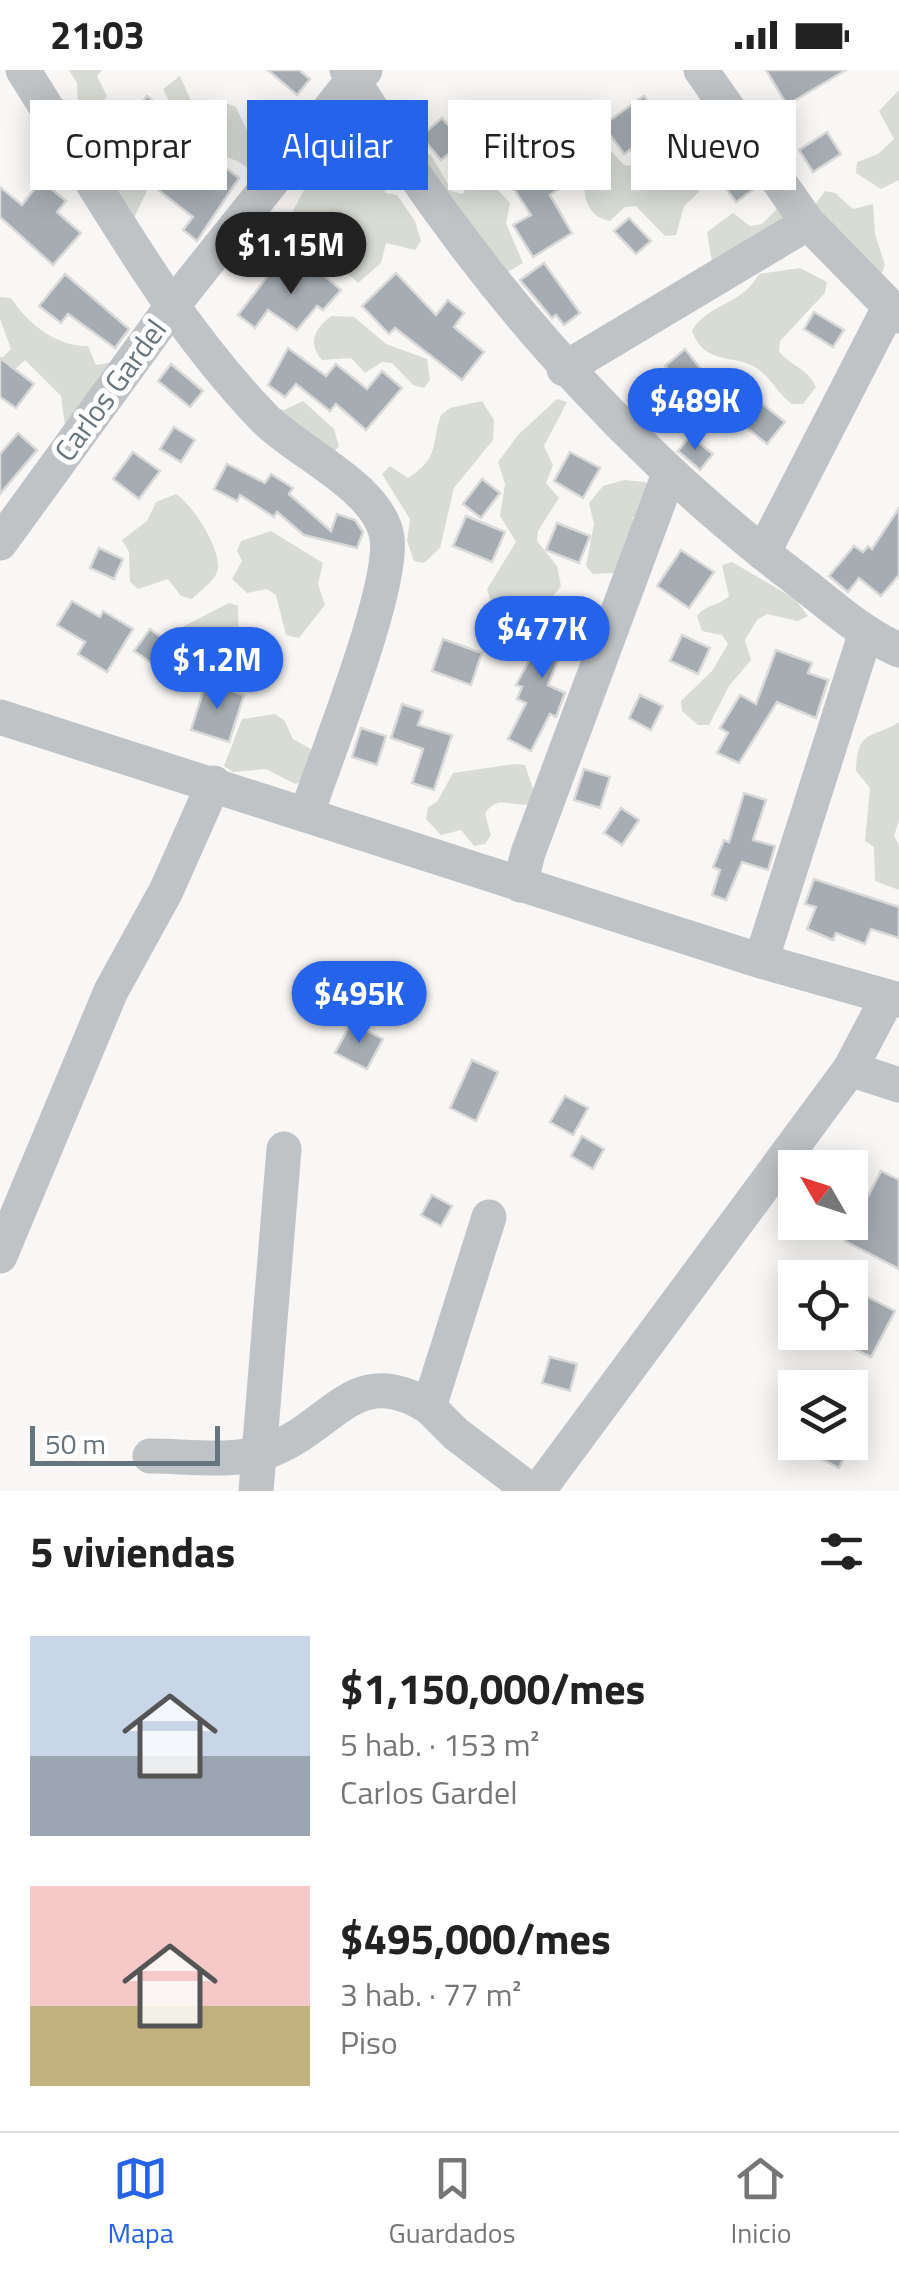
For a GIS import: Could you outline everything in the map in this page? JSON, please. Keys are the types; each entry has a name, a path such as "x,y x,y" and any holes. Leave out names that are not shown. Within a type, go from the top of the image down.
{"street":[{"path":"23,70 172,305 268,421 366,497 381,515 388,540 383,584 307,814"},
{"path":"700,70 808,223 894,312 763,553"},
{"path":"355,73 564,369 669,474 763,553 866,632 899,650"},
{"name":"Carlos Gardel","path":"3,529 172,305 355,73"},
{"path":"564,369 808,223"},
{"path":"520,885 528,853 669,474"},
{"path":"760,961 866,632"},
{"path":"0,717 760,961 894,998 850,1069 534,1491 429,1407 410,1394 386,1388 358,1393 311,1427 258,1452 150,1456"},
{"path":"0,1256 111,991 166,892 214,783"},
{"path":"850,1069 899,1085"},
{"path":"256,1491 284,1149"},
{"path":"429,1407 489,1216"}],"shaded area":[{"path":"69,70 102,70 97,76 107,96 104,100 78,100 77,83"},
{"path":"180,76 190,100 169,100 163,89"},
{"path":"899,90 899,180 881,189 856,173 857,162 878,154 894,139 879,111"},
{"path":"227,103 236,107 247,131 247,168 227,158"},
{"path":"611,151 624,165 631,166 631,190 699,192 684,206 676,235 665,236 636,206 625,207 610,221 598,217 585,190 611,190"},
{"path":"428,154 448,190 463,194 465,190 498,190 510,203 506,223 523,263 504,274 428,176"},
{"path":"118,190 147,190 134,218"},
{"path":"305,190 384,190 397,195 415,221 421,241 415,250 386,243 381,263 358,283 320,247 290,255 283,247"},
{"path":"825,191 835,193 853,209 873,204 875,234 885,265 881,275 812,209"},
{"path":"778,208 791,223 712,262 707,232 733,213 750,226 762,224"},
{"path":"800,268 827,282 825,293 780,341 779,351 808,375 816,387 803,404 792,404 758,369 704,349 692,330 708,314 743,293 759,274"},
{"path":"0,297 11,298 26,317 54,338 88,346 96,365 118,361 65,426 61,396 25,360 9,375 0,360 11,349 0,319"},
{"path":"332,316 354,317 386,344 427,359 430,380 424,388 413,385 392,363 382,362 365,373 351,358 322,360 317,354 315,336"},
{"path":"557,399 567,402 544,446 553,465 546,483 559,498 538,531 537,541 557,566 561,586 537,606 509,609 490,599 487,589 516,542 500,516 505,484 498,462 518,435"},
{"path":"303,401 334,429 339,446 333,453 273,408 284,410"},
{"path":"482,401 494,420 493,440 454,488 440,548 424,563 414,561 407,541 410,519 382,474 390,466 408,478 430,456 441,415 450,408"},
{"path":"624,480 645,482 654,489 640,514 632,518 646,535 614,573 593,574 586,566 594,524 589,503 603,486"},
{"path":"176,494 205,528 218,560 214,577 192,599 181,596 168,579 138,589 130,582 129,552 122,540 147,521 156,502"},
{"path":"271,531 323,563 318,584 325,605 299,638 286,635 276,595 267,589 247,593 232,579 242,561 237,551 241,541"},
{"path":"732,562 795,599 808,616 798,621 767,614 757,620 745,640 751,660 729,686 709,725 698,725 682,711 681,701 712,671 728,644 722,635 702,631 697,616 729,596 722,565"},
{"path":"229,603 238,606 239,649 272,673 263,680 234,665 211,665 185,648 184,626"},
{"path":"275,714 284,720 293,739 311,749 314,760 306,780 295,784 266,769 233,772 224,766 242,719"},
{"path":"899,722 899,820 894,836 899,845 899,890 875,881 874,847 865,841 870,788 856,771 863,741"},
{"path":"525,765 535,795 531,804 494,804 485,814 491,835 485,844 474,846 461,830 441,835 426,819 428,807 437,802 453,773"}],"building":[{"path":"268,70 299,70 310,79 297,95"},
{"path":"766,70 846,70 795,100 784,100"},
{"path":"631,105 631,149 624,154 611,136 611,119"},
{"path":"442,118 448,125 448,154 441,160 428,144 428,130"},
{"path":"827,132 841,154 813,172 799,150"},
{"path":"227,169 239,178 197,241 183,230 193,217 158,190 227,190"},
{"path":"0,187 22,205 33,190 53,190 66,201 57,212 81,233 53,265 0,217"},
{"path":"515,190 557,190 550,195 572,233 533,257 513,225 531,215"},
{"path":"727,190 753,190 736,202"},
{"path":"629,218 651,241 636,254 614,231"},
{"path":"307,261 341,290 323,310 317,306 297,330 268,310 255,328 238,315 273,269 289,282"},
{"path":"544,263 580,313 564,325 556,315 552,318 520,280"},
{"path":"396,273 436,315 448,300 464,313 454,327 484,352 462,380 395,328 389,334 362,306"},
{"path":"65,274 129,329 115,348 68,314 61,323 39,306"},
{"path":"814,312 844,330 833,347 804,329"},
{"path":"288,348 326,376 336,364 367,389 382,371 402,388 366,430 336,404 330,411 296,384 285,397 268,385"},
{"path":"685,349 707,377 686,393 665,366"},
{"path":"0,358 34,384 16,408 0,397"},
{"path":"171,364 203,391 190,407 158,381"},
{"path":"760,402 785,422 767,444 742,424"},
{"path":"174,427 195,440 181,462 160,449"},
{"path":"18,433 37,450 0,494 0,454"},
{"path":"690,436 713,454 700,470 678,451"},
{"path":"133,452 160,471 139,499 113,479"},
{"path":"570,452 600,468 583,498 554,481"},
{"path":"227,464 265,483 271,474 293,488 289,494 331,531 337,514 355,520 363,532 357,548 304,535 277,512 274,517 240,495 237,501 214,489"},
{"path":"482,479 500,493 481,518 463,504"},
{"path":"899,508 899,575 881,596 859,578 848,592 829,576 854,546 863,552 868,546 872,549"},
{"path":"466,516 505,532 492,562 453,546"},
{"path":"557,523 590,536 579,563 546,550"},
{"path":"99,548 123,559 114,579 90,568"},
{"path":"681,550 714,572 689,608 657,586"},
{"path":"72,601 100,617 103,611 133,629 107,672 78,654 85,642 57,625"},
{"path":"558,605 576,614 548,685 565,693 556,717 550,714 531,751 508,739 526,703 517,699 522,687 516,685"},
{"path":"150,629 169,643 153,664 134,651"},
{"path":"682,635 710,648 698,674 670,661"},
{"path":"443,639 482,653 471,685 432,671"},
{"path":"776,650 812,663 808,673 828,680 816,718 777,702 739,763 717,753 728,733 720,728 740,695 756,704"},
{"path":"206,682 244,695 229,742 191,730"},
{"path":"640,695 663,706 651,730 629,718"},
{"path":"402,704 423,711 418,725 452,735 434,790 412,783 423,749 391,738"},
{"path":"361,728 386,736 377,765 352,757"},
{"path":"584,769 610,777 600,808 574,800"},
{"path":"744,793 766,800 753,840 775,846 768,870 742,862 726,900 712,895 720,870 713,867 724,840 729,842"},
{"path":"621,808 639,820 622,845 604,833"},
{"path":"814,879 899,907 899,938 871,929 865,944 836,933 833,940 807,929 816,907 805,904"},
{"path":"351,1023 383,1039 367,1069 335,1053"},
{"path":"472,1060 498,1072 476,1121 450,1108"},
{"path":"565,1096 588,1108 573,1135 550,1122"},
{"path":"582,1136 604,1149 593,1169 571,1156"},
{"path":"881,1171 899,1180 899,1269 845,1241 868,1240 868,1196"},
{"path":"432,1195 452,1206 441,1226 421,1215"},
{"path":"868,1297 895,1311 871,1357 856,1350 868,1350"},
{"path":"550,1357 577,1364 570,1391 542,1383"},
{"path":"823,1460 843,1460 839,1468"}]}
